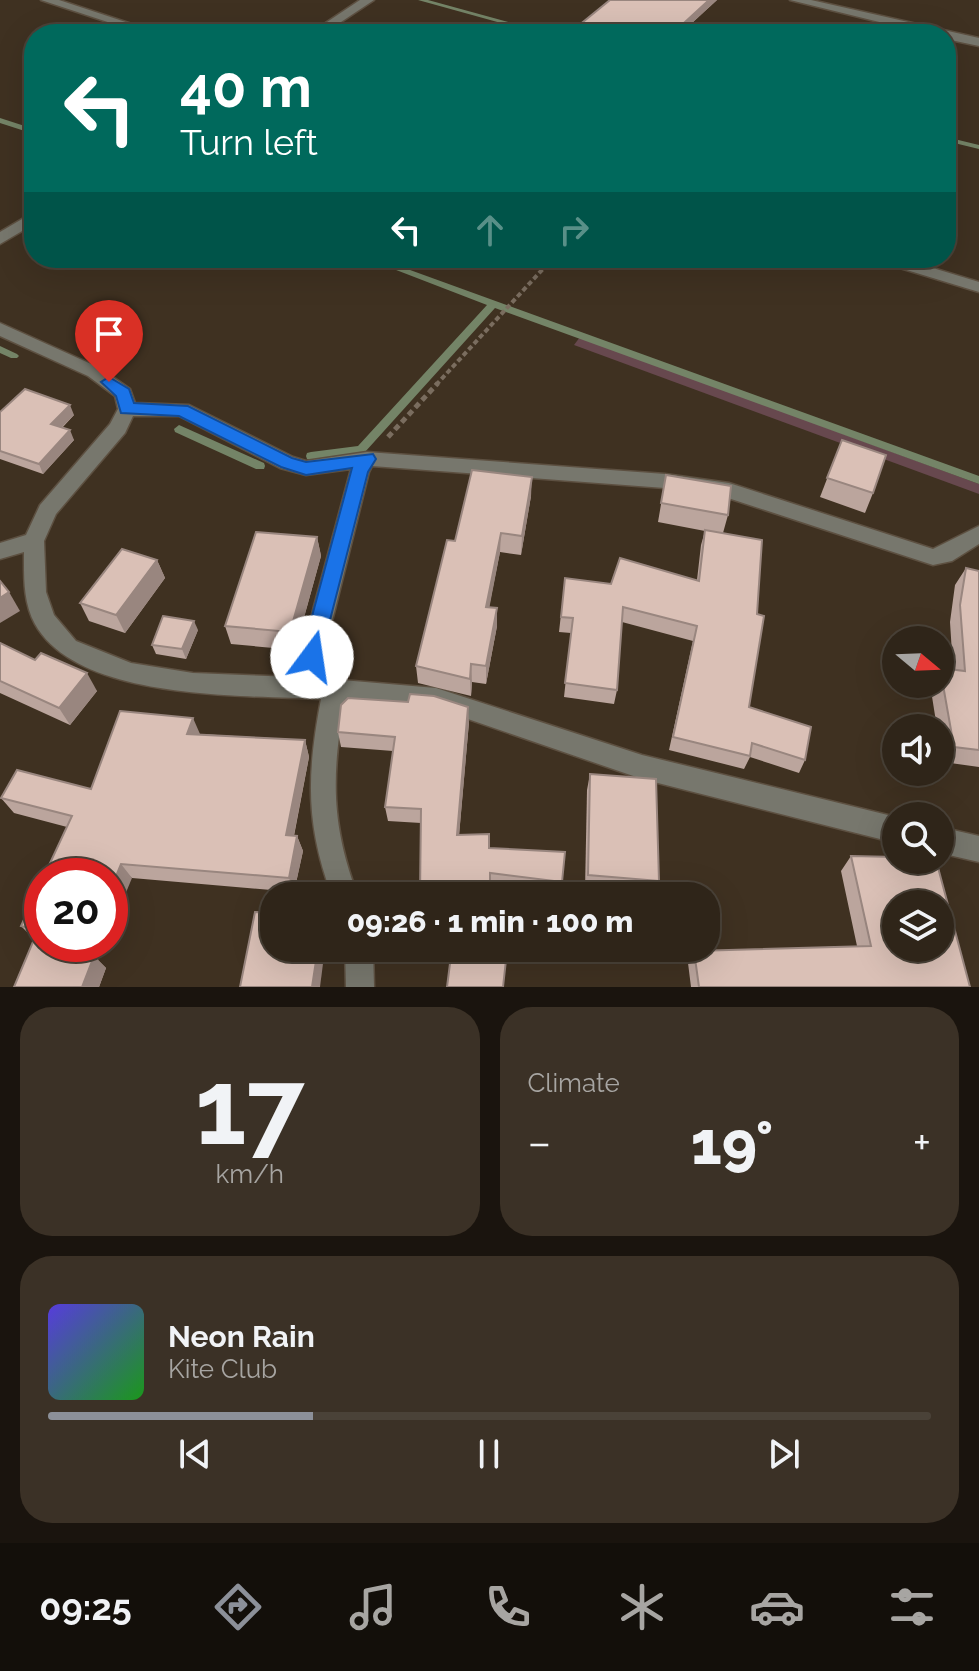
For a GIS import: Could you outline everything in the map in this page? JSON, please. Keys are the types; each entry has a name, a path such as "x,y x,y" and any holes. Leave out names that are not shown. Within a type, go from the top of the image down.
{"street":[{"path":"47,0 124,24"},
{"path":"331,24 368,0"},
{"path":"796,0 901,24"},
{"path":"956,37 979,42"},
{"path":"0,239 24,223"},
{"path":"916,268 979,287"},
{"path":"0,329 94,372 124,393 127,409 118,428 47,510 34,541 35,592 44,620 68,648 88,659 130,673 193,683 304,687 436,698 642,767 882,827"},
{"path":"127,409 182,410 287,463 306,468 367,459 665,481 729,491 933,557 945,555 979,534"},
{"path":"304,687 359,471 367,459"},
{"path":"0,551 34,541"},
{"path":"335,689 318,778 324,832 340,882"},
{"path":"954,843 979,849"},
{"path":"359,962 360,987"}],"path":[{"path":"367,459 544,268"}],"shaded area":[{"path":"580,337 979,484 979,494 574,345"}],"building":[{"path":"610,0 709,0 683,24 580,24"},
{"path":"25,389 70,405 51,424 70,430 39,464 0,451 0,412"},
{"path":"842,440 886,455 873,493 827,478"},
{"path":"472,470 532,477 522,536 501,533 486,607 497,608 486,666 471,664 470,679 416,666 447,540 455,541"},
{"path":"666,475 731,486 728,515 661,503"},
{"path":"705,530 762,540 757,614 764,616 749,707 811,727 805,760 752,743 750,756 673,737 697,626 623,607 617,690 565,683 573,618 561,617 565,578 611,584 620,558 699,581"},
{"path":"256,532 317,537 290,632 225,626"},
{"path":"122,549 157,560 116,615 80,603"},
{"path":"966,568 979,571 979,750 954,747 954,714 948,714 945,698 954,698 954,670 965,671 960,605"},
{"path":"0,581 9,592 0,598"},
{"path":"163,616 194,621 182,649 152,645"},
{"path":"0,643 35,660 41,653 87,673 59,708 0,681"},
{"path":"410,694 434,696 468,707 457,835 489,834 489,848 565,852 562,882 490,873 490,882 420,882 421,809 385,807 395,737 338,732 341,705 348,698 408,702"},
{"path":"120,711 193,718 187,734 305,740 286,835 297,836 289,878 128,865 128,858 52,858 72,816 1,798 17,770 91,789"},
{"path":"590,774 656,779 659,881 588,875"},
{"path":"851,856 882,857 882,874 940,874 944,890 882,890 882,962 954,962 954,927 970,987 699,987 696,962 720,962 720,950 871,946"},
{"path":"255,912 260,912 260,962 316,962 312,987 240,987"},
{"path":"25,962 92,962 82,987 14,987"},
{"path":"450,962 506,962 503,987 447,987"}],"waterway":[{"path":"421,0 511,24"},
{"path":"0,120 24,128"},
{"path":"956,141 979,147"},
{"path":"396,268 493,304"},
{"path":"311,456 361,449 493,304"},
{"path":"493,304 979,480"},
{"path":"0,349 14,356"},
{"path":"179,429 260,466"}],"route":[{"path":"109,382 124,393 127,409 182,410 287,463 306,468 367,459 359,471 312,657"}]}
